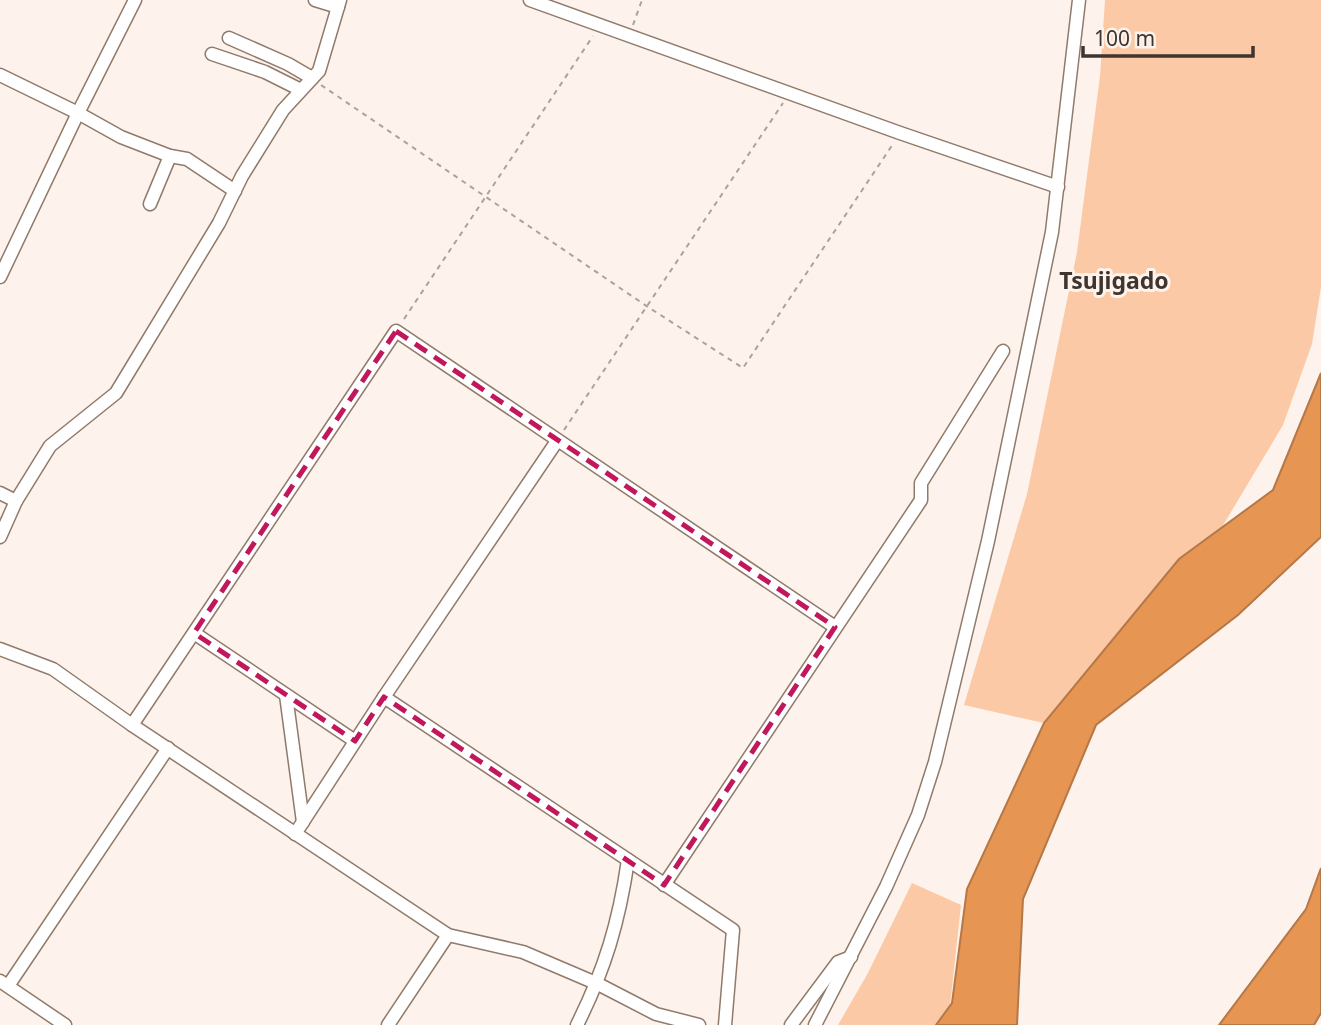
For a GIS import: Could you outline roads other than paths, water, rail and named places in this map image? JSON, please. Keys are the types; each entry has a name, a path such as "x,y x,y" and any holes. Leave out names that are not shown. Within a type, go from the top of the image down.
{"street":[{"path":"0,277 135,0"},
{"path":"0,537 16,501 50,446 116,393 219,223 234,191 283,110 319,71 339,4 315,0"},
{"path":"530,0 1058,187"},
{"path":"815,1025 851,957 918,815 935,762 968,632 1032,335 1058,187 1079,0"},
{"path":"229,38 288,64 312,78"},
{"path":"212,54 265,72 301,90"},
{"path":"0,75 121,137 170,156 187,159 234,191"},
{"path":"150,204 170,156"},
{"path":"132,725 396,331 835,627"},
{"path":"664,885 921,499 921,483 1003,351"},
{"path":"295,834 557,441"},
{"path":"0,493 16,501"},
{"path":"194,633 355,741"},
{"path":"0,649 53,669 132,725 448,935 523,952 598,984 656,1014 699,1025"},
{"path":"286,695 303,822"},
{"path":"384,697 733,930 725,1025"},
{"path":"65,1025 45,1019 4,983 168,748"},
{"path":"577,1025 598,984 617,921 628,860"},
{"path":"388,1025 448,935"},
{"path":"791,1025 838,962 851,957"}],"district":[{"name":"Tsujigado","path":"1114,280"}]}
